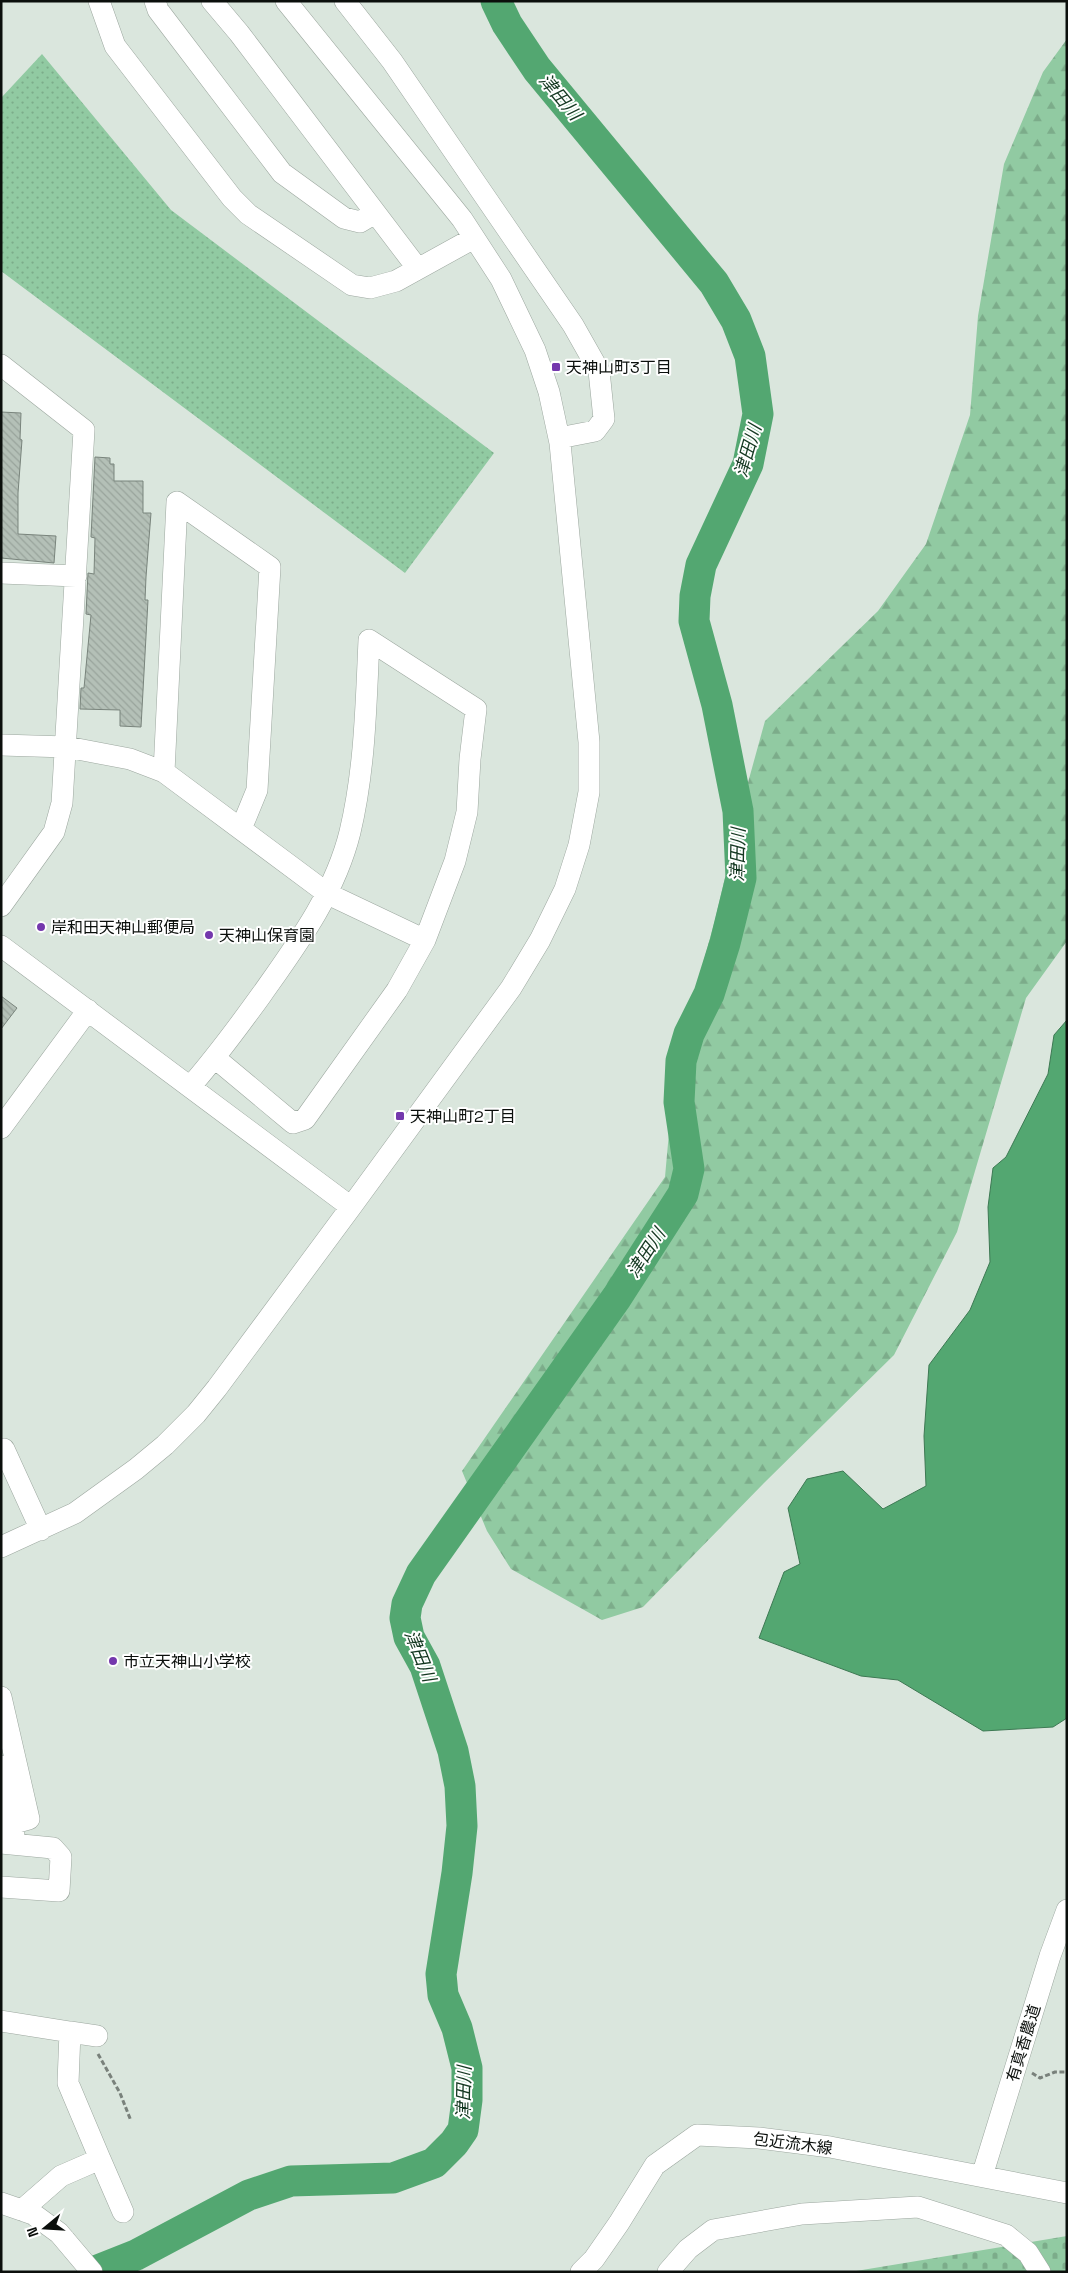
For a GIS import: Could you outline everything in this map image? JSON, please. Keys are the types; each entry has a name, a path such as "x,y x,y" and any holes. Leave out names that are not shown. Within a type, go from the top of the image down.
{"street":[{"path":"99,1 115,46 232,198 248,214 352,284 370,288 396,281 474,238"},
{"path":"155,1 158,10 282,173 344,218 360,222 375,213"},
{"path":"212,1 239,33 418,269"},
{"path":"1,1547 74,1513 136,1470 196,1414 351,1207 516,980 544,932 564,888 580,845 589,792 589,742 559,438 549,392 535,350 501,279 462,219 286,1"},
{"path":"345,1 392,61 573,325 599,372 604,419 595,431 559,438"},
{"path":"1,365 84,430 67,747 62,803 54,832 1,906"},
{"path":"164,772 177,502 270,567 256,790 241,830"},
{"path":"1,573 76,576"},
{"path":"190,1087 216,1058 295,948 328,894 349,834 362,774 369,640 476,709 470,759 467,812 455,861 425,940 397,990 305,1119 293,1123 216,1058"},
{"path":"1,745 67,747 130,759 164,772 328,894 425,940"},
{"path":"1,946 351,1207"},
{"path":"1,1128 88,1010"},
{"path":"2,1454 41,1530"},
{"path":"1,1697 29,1820 7,1834"},
{"path":"1,1766 7,1834"},
{"path":"1,1887 59,1891 61,1857 53,1848 7,1834"},
{"name":"有真香農道","path":"982,2176 1067,1910"},
{"path":"1,2021 97,2036"},
{"path":"70,2032 68,2082 123,2212"},
{"name":"包近流木線","path":"581,2272 594,2259 619,2224 655,2165 697,2135 759,2138 830,2146 1067,2193"},
{"path":"22,2210 60,2176 100,2159"},
{"path":"1,2203 34,2214 59,2233 92,2272"},
{"path":"668,2272 688,2249 713,2230 802,2214 918,2207 1006,2235 1028,2253 1040,2272"}],"path":[{"path":"1017,2065 1040,2078 1055,2072 1067,2072"},
{"path":"103,2066 120,2093 131,2121"}],"green space":[{"path":"1067,39 1067,941 1026,998 957,1232 894,1355 764,1483 643,1607 602,1620 511,1569 487,1531 462,1471 665,1177 675,1065 715,920 744,797 765,721 878,611 926,544 970,415 978,316 1004,164 1043,72"},
{"path":"42,54 171,210 494,453 405,573 1,271 1,98"},
{"path":"1067,2236 1067,2272 850,2272"}],"shaded area":[{"path":"1067,1020 1067,1718 1053,1727 983,1731 898,1680 861,1676 759,1638 784,1572 800,1564 788,1508 807,1479 843,1471 883,1509 926,1486 924,1436 929,1365 970,1310 990,1262 988,1207 993,1168 1006,1157 1048,1074 1054,1035"}],"building":[{"path":"1,412 21,413 20,439 22,440 18,493 18,534 56,536 54,563 1,558"},
{"path":"95,457 110,458 110,464 114,464 114,481 143,481 143,513 151,513 146,577 145,600 148,600 141,727 120,726 120,710 80,709 81,688 84,688 91,615 86,614 88,573 94,574 95,538 91,537"},
{"path":"1,996 17,1008 1,1029"}],"waterway":[{"name":"津田川","path":"93,2272 136,2255 249,2195 291,2181 393,2178 434,2163 454,2143 463,2130 467,2100 467,2068 457,2028 443,1995 441,1974 457,1873 462,1826 460,1786 453,1751 425,1666 409,1637 405,1618 407,1604 421,1574 617,1297 683,1194 689,1169 679,1102 681,1061 689,1034 709,994 725,943 741,878 738,811 717,705 694,621 695,596 701,565 748,464 758,414 750,356 736,320 714,283 537,69 507,24 496,1"}],"place":[{"name":"天神山町3丁目","path":"556,367"},
{"name":"岸和田天神山郵便局","path":"41,927"},
{"name":"天神山保育園","path":"209,935"},
{"name":"天神山町2丁目","path":"400,1116"},
{"name":"市立天神山小学校","path":"113,1661"}]}
